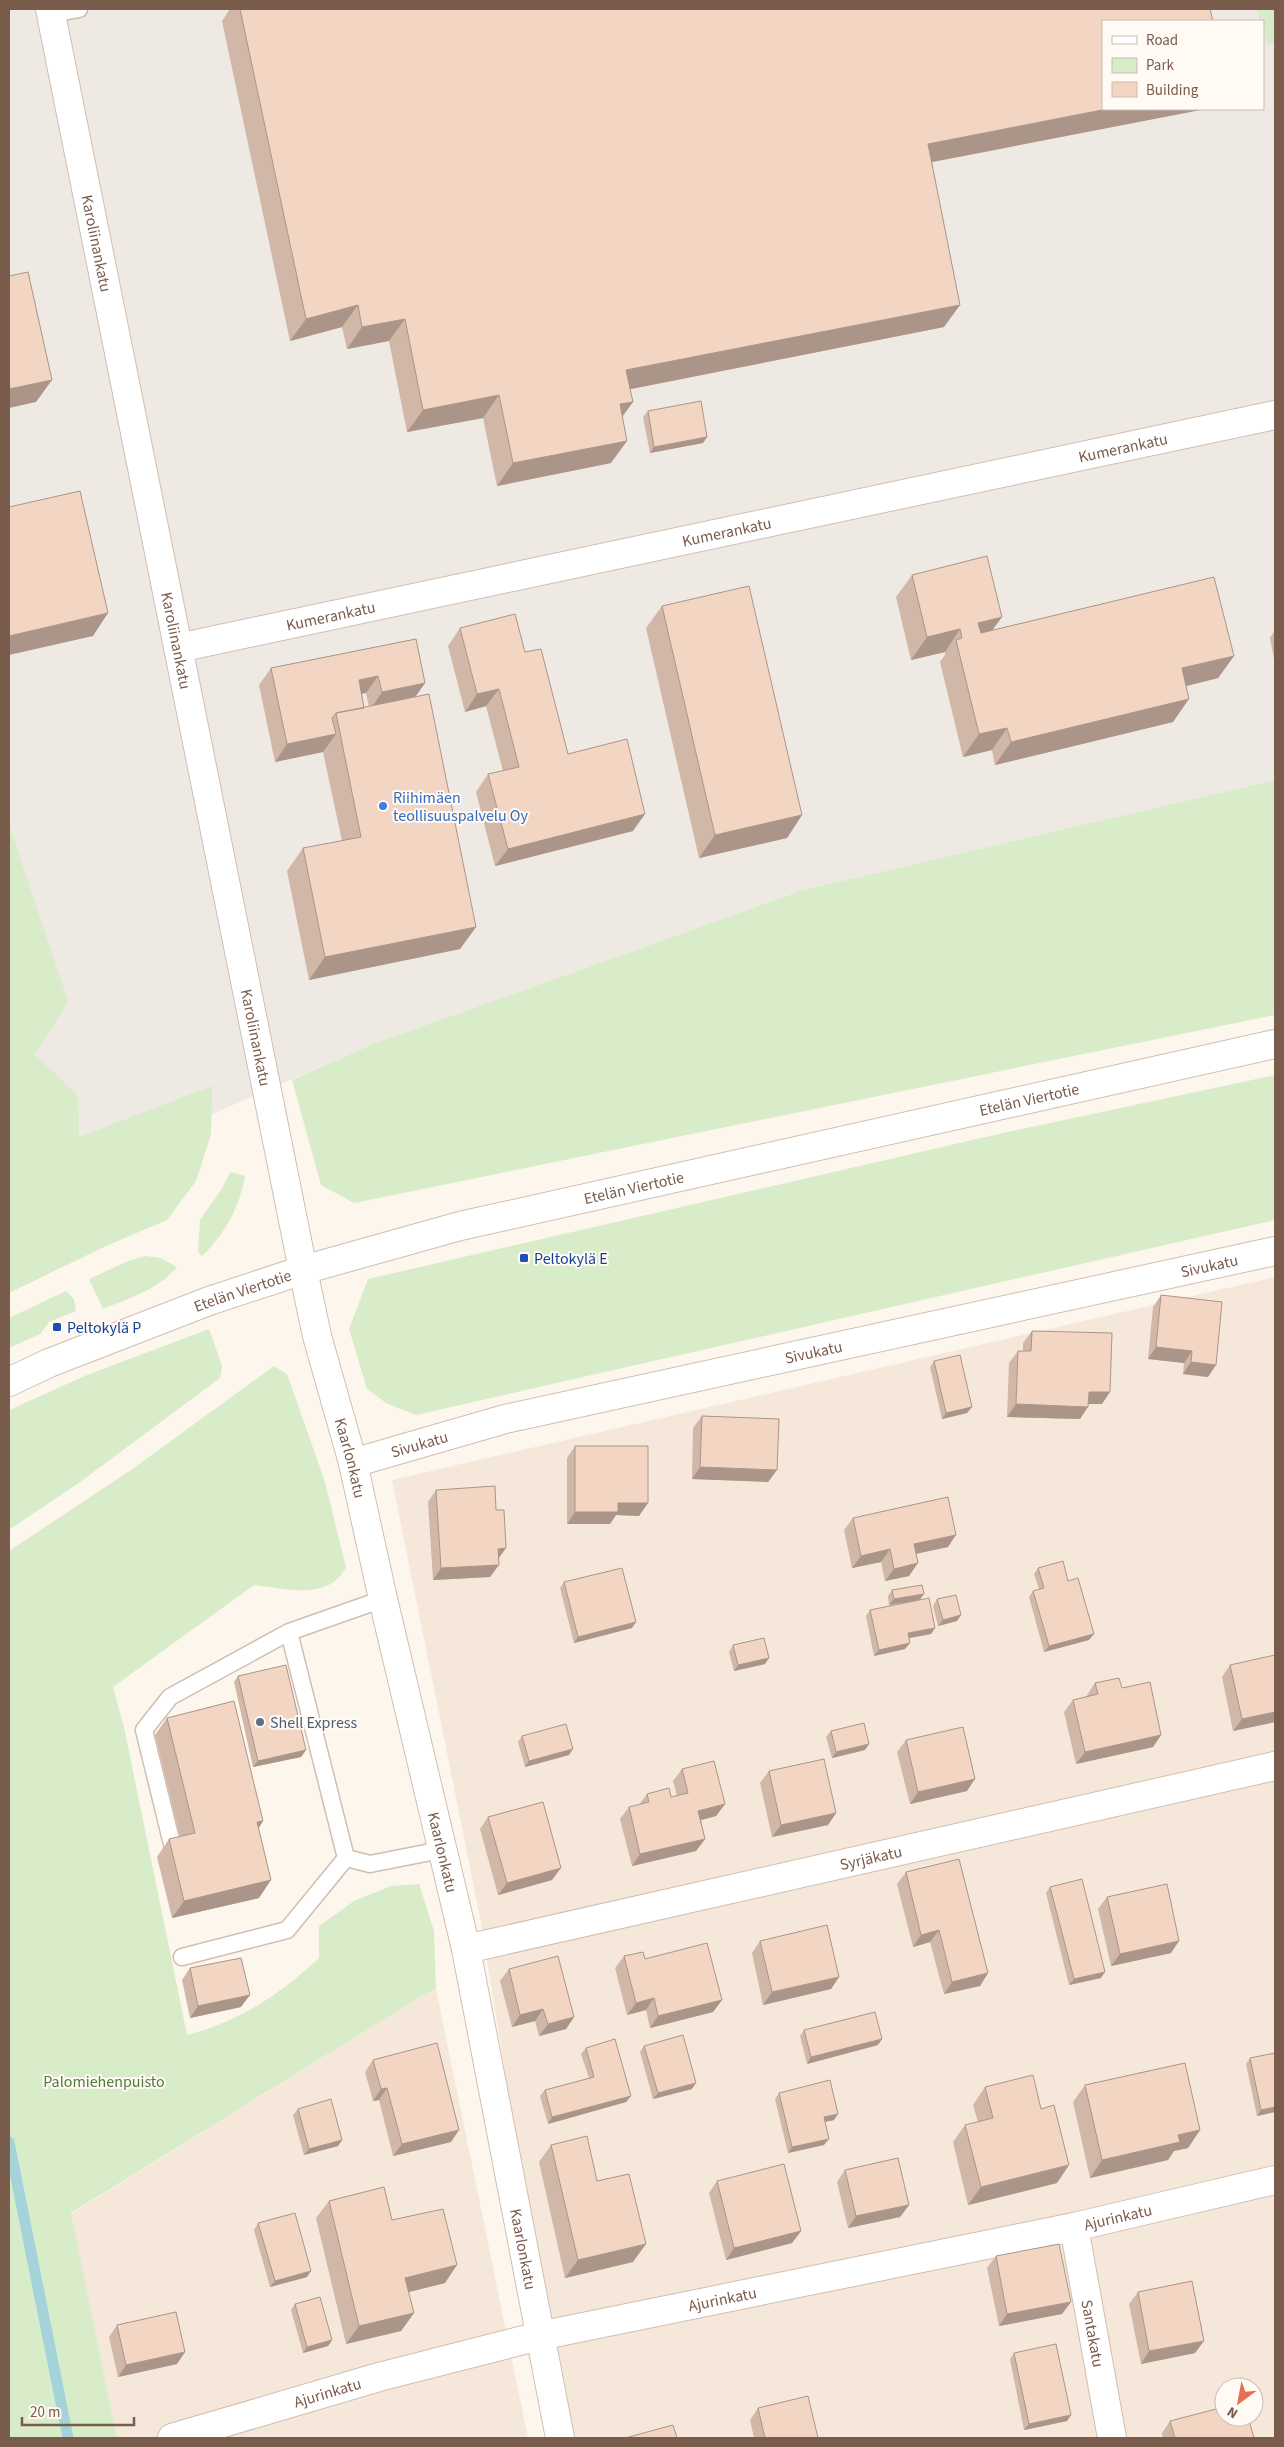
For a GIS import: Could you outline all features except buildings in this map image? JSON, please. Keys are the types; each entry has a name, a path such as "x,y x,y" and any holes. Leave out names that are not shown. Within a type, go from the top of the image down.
{"street":[{"name":"Karoliinankatu","path":"51,12 303,1270"},
{"name":"Kumerankatu","path":"178,648 1275,415"},
{"name":"Etelän Viertotie","path":"9,1382 49,1363 184,1310 303,1270 460,1226 1275,1044"},
{"name":"Sivukatu","path":"353,1463 505,1419 1275,1251"},
{"name":"Kaarlonkatu","path":"303,1270 317,1336 353,1463 441,1850 466,1949 560,2438"},
{"name":"Syrjäkatu","path":"466,1949 1275,1766"},
{"name":"Ajurinkatu","path":"172,2438 379,2376 539,2336 1074,2227 1275,2180"},
{"name":"Santakatu","path":"1074,2227 1112,2438"}],"lane":[{"path":"51,12 79,9"},
{"path":"172,1844 144,1730 170,1697 289,1632 383,1599"},
{"path":"289,1632 346,1858"},
{"path":"346,1858 370,1864 441,1850"},
{"path":"182,1957 287,1930 346,1858"}],"shaded area":[{"path":"9,9 1275,9 1275,780 803,890 373,1044 9,1203"},
{"path":"1275,1277 1275,2438 560,2438 547,2333 480,1917 392,1480"},
{"path":"436,1989 528,2438 117,2438 71,2214"}],"green space":[{"path":"1257,9 1275,9 1275,43 1267,45 1264,20 1260,20"},
{"path":"1275,780 1275,1015 354,1203 321,1185 292,1080 373,1044 803,890"},
{"path":"9,825 68,1001 35,1055 78,1095 79,1137 212,1086 211,1135 196,1181 167,1220 106,1246 9,1293"},
{"path":"1275,1075 1275,1220 416,1415 386,1403 367,1389 349,1329 368,1279 1003,1133"},
{"path":"230,1172 245,1176 239,1199 225,1229 202,1256 198,1252 200,1220 223,1187"},
{"path":"145,1256 161,1258 177,1267 161,1282 133,1297 103,1309 89,1279 126,1262"},
{"path":"66,1291 74,1299 76,1311 49,1322 40,1334 9,1348 9,1318"},
{"path":"209,1329 222,1366 220,1378 80,1482 9,1530 9,1410 87,1375"},
{"name":"Palomiehenpuisto","path":"274,1366 287,1374 325,1482 346,1567 338,1578 329,1585 317,1589 291,1590 254,1585 113,1687 124,1727 187,2035 224,2023 274,1995 319,1958 319,1926 354,1901 391,1886 419,1884 434,1931 436,1989 71,2213 117,2438 9,2438 9,1551 131,1470"}],"waterway":[{"path":"9,2142 68,2438"}],"place":[{"name":"Riihimäen teollisuuspalvelu Oy","path":"383,806"},
{"name":"Peltokylä E","path":"524,1258"},
{"name":"Peltokylä P","path":"57,1327"},
{"name":"Shell Express","path":"260,1722"}]}
